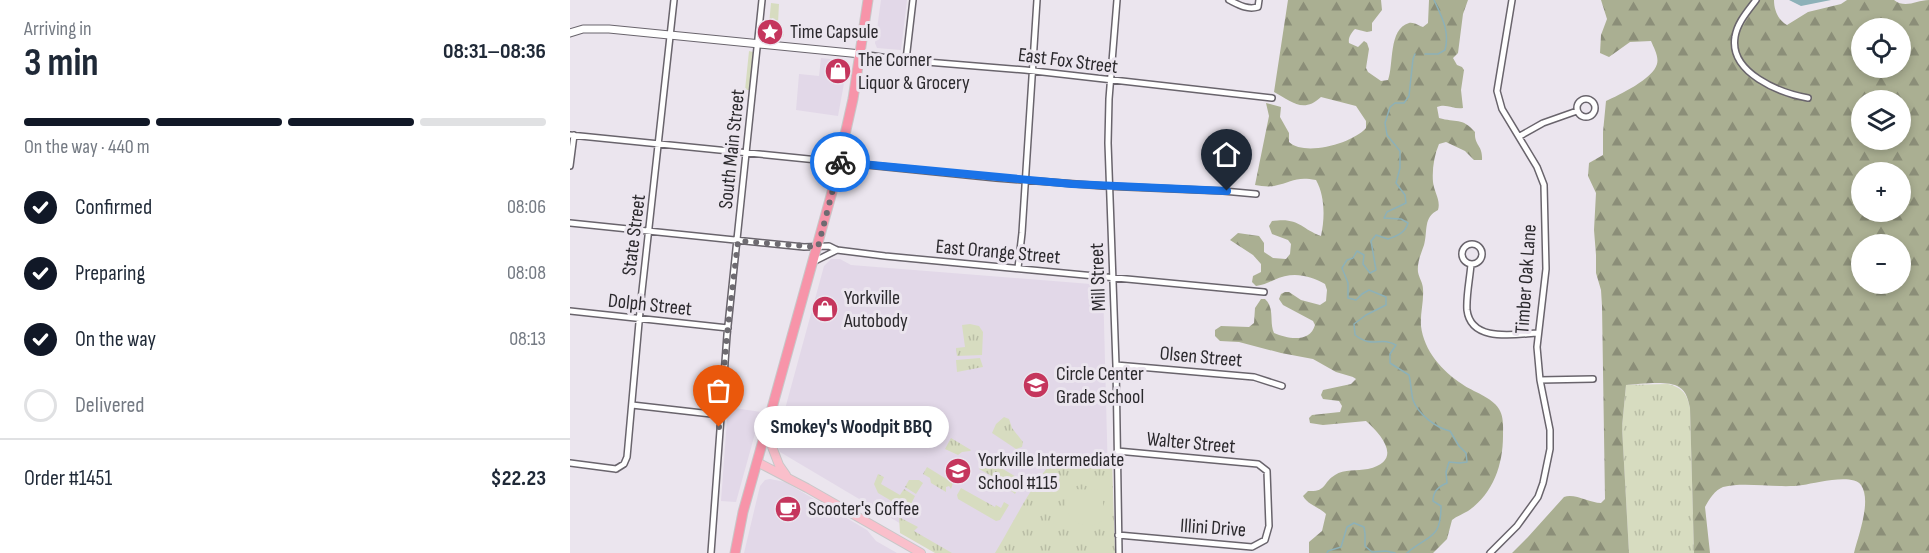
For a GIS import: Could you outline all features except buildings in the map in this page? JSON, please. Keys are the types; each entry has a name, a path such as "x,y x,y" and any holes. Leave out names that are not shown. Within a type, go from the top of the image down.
{"highway":[{"path":"735,553 756,462 818,247 839,161 861,54 868,0"}],"main road":[{"path":"766,431 779,465 789,478"},
{"path":"756,462 789,478 921,553"}],"street":[{"name":"State Street","path":"570,463 616,472 627,457 674,0"},
{"name":"South Main Street","path":"711,553 720,414 762,0"},
{"path":"906,60 913,0"},
{"path":"1018,268 1037,0"},
{"name":"Mill Street","path":"1117,0 1108,118 1119,553"},
{"path":"1230,0 1251,9 1258,7 1259,0"},
{"name":"Timber Oak Lane","path":"1490,553 1530,510 1543,483 1550,449 1550,430 1540,380 1537,347 1546,277 1544,186 1541,175 1503,109 1497,91 1512,0"},
{"path":"1756,0 1740,22 1735,35 1734,45 1737,58 1749,72 1770,86 1791,95 1808,98"},
{"path":"570,33 583,29 601,29 861,54"},
{"name":"East Fox Street","path":"861,54 1272,98"},
{"path":"1520,136 1543,123 1576,111"},
{"path":"570,166 572,135 1109,187 1256,194"},
{"name":"East Orange Street","path":"570,223 738,241 828,246 837,250 1264,292"},
{"path":"813,262 837,250"},
{"path":"1471,264 1467,308 1469,319 1478,330 1491,334 1538,333"},
{"name":"Dolph Street","path":"570,311 728,328"},
{"name":"Olsen Street","path":"1116,365 1254,377 1282,386"},
{"path":"1540,380 1593,379"},
{"path":"632,405 720,414"},
{"name":"Walter Street","path":"1117,451 1258,464 1262,467"},
{"name":"Illini Drive","path":"1118,535 1224,545 1240,550 1257,546 1267,536 1269,526 1267,471 1262,467"},
{"path":"1224,545 1224,553"}],"shaded area":[{"path":"881,0 907,0 901,50 877,48 875,43"},
{"path":"821,58 839,60 847,67 838,116 796,110 799,74 819,76"},
{"path":"831,259 840,259 851,265 1103,285 1110,553 950,553 780,452 776,442 824,266"},
{"path":"728,407 761,412 736,502 721,501"},
{"path":"765,480 785,482 867,530 876,541 897,553 744,553 760,486"}],"green space":[{"path":"1288,0 1381,0 1382,10 1372,23 1372,31 1355,29 1350,36 1349,43 1358,47 1364,41 1367,43 1369,49 1366,68 1381,81 1388,80 1395,40 1402,27 1411,23 1423,27 1428,23 1429,0 1468,0 1463,14 1458,53 1453,58 1464,70 1461,90 1463,108 1437,107 1439,118 1462,122 1475,132 1482,160 1474,160 1465,151 1446,142 1439,144 1437,149 1433,177 1439,206 1428,220 1418,265 1423,289 1421,326 1426,344 1441,367 1462,384 1492,401 1499,409 1503,422 1503,447 1499,468 1490,487 1477,504 1452,520 1447,539 1433,553 1309,553 1309,542 1322,531 1326,514 1303,496 1308,491 1318,490 1339,473 1379,465 1385,460 1387,454 1383,441 1366,421 1323,425 1310,423 1309,418 1312,415 1340,412 1342,406 1339,401 1323,399 1321,395 1323,390 1351,384 1356,379 1353,377 1336,372 1313,359 1239,342 1220,341 1215,336 1215,330 1221,326 1249,327 1254,323 1255,308 1261,299 1265,299 1270,307 1274,333 1292,338 1304,337 1312,331 1315,325 1313,321 1283,305 1279,299 1281,294 1289,292 1301,300 1320,305 1326,301 1325,284 1307,276 1281,277 1256,286 1252,282 1253,276 1261,272 1261,264 1253,255 1230,240 1238,233 1259,236 1264,243 1264,252 1273,258 1286,259 1290,254 1291,244 1288,240 1272,234 1269,226 1272,221 1294,222 1321,236 1323,207 1316,180 1299,179 1272,186 1255,185 1269,116 1266,103 1281,107 1280,117 1289,133 1289,142 1296,146 1317,148 1329,146 1351,139 1366,128 1366,121 1356,106 1321,97 1308,105 1297,104 1274,92"},
{"path":"1601,0 1774,0 1777,14 1787,25 1808,12 1841,4 1847,0 1894,0 1907,4 1929,0 1929,553 1854,553 1865,509 1864,492 1857,481 1842,479 1793,486 1732,485 1720,488 1712,495 1705,507 1710,553 1694,553 1688,399 1679,387 1654,383 1626,385 1622,427 1629,553 1512,553 1564,497 1573,496 1601,503 1605,499 1602,306 1601,290 1596,273 1594,230 1596,193 1588,176 1589,163 1603,155 1606,101 1643,81 1654,70 1657,61 1651,41 1630,42 1609,57 1600,53 1601,35 1607,19"},
{"path":"771,3 779,4 778,23 772,18 770,27 774,30 769,32 784,34 783,37 768,35"},
{"path":"749,51 753,52 750,90 745,90"},
{"path":"962,325 979,326 983,332 982,355 957,356 956,348 965,347"},
{"path":"980,358 983,367 957,372 956,360"},
{"path":"1668,384 1684,392 1690,408 1694,553 1629,553 1622,427 1626,385"},
{"path":"1004,417 1009,419 1012,428 1023,442 1022,447 1016,449 992,433 996,424"},
{"path":"915,419 937,430 931,439 918,431 916,433 911,431 906,439 901,436 909,422"},
{"path":"951,438 971,450 958,455 945,449"},
{"path":"1104,454 1112,458 1115,553 995,553 1033,488 1050,465 1057,459 1067,456"},
{"path":"983,457 1018,478 1019,486 1015,494 1007,487 1008,485 979,469 983,463 981,460"},
{"path":"927,467 953,483 951,489 949,486 946,487 946,492 931,483 930,478 923,474"},
{"path":"878,474 884,477 881,484 900,495 904,489 915,496 909,508 905,509 878,493 874,484"},
{"path":"909,480 919,480 923,483 916,494 905,487"},
{"path":"961,488 995,507 996,505 1001,508 1004,502 1009,505 1000,520 996,521 958,499 957,495"},
{"path":"1072,489 1099,490 1103,494 1103,520 1094,525 1086,525 1073,519 1066,508 1065,501"},
{"path":"899,517 918,527 914,531 952,553 935,553 900,533"}],"water":[{"path":"1789,0 1831,0 1801,6"}],"waterway":[{"path":"1425,54 1438,54 1445,50 1447,37 1434,0"},
{"path":"1407,553 1436,531 1441,506 1433,501 1434,494 1439,487 1447,483 1446,472 1449,462 1467,462 1466,453 1450,431 1428,420 1415,405 1409,375 1390,363 1390,354 1396,345 1367,341 1355,335 1354,324 1386,305 1386,297 1369,290 1356,300 1348,298 1348,283 1342,268 1357,251 1364,255 1363,264 1370,273 1376,270 1371,241 1376,235 1388,239 1397,235 1403,232 1408,223 1401,219 1384,218 1387,212 1406,203 1405,195 1396,183 1400,168 1400,151 1387,135 1385,123 1390,107 1395,103 1404,103 1409,96 1415,54"},
{"path":"1327,553 1341,547 1347,527 1354,523 1364,527 1365,546 1372,552 1395,553"}],"way so far":[{"path":"719,427 738,241 818,247 840,162"}],"place":[{"name":"Time Capsule","path":"770,32"},
{"name":"The Corner Liquor & Grocery","path":"838,71"},
{"name":"Yorkville Autobody","path":"825,309"},
{"name":"Circle Center Grade School","path":"1036,385"},
{"name":"Smokey's Woodpit BBQ","path":"719,427"},
{"name":"Yorkville Intermediate School #115","path":"958,471"},
{"name":"Scooter's Coffee","path":"788,509"}],"route":[{"path":"840,162 1072,184 1227,191"}]}
